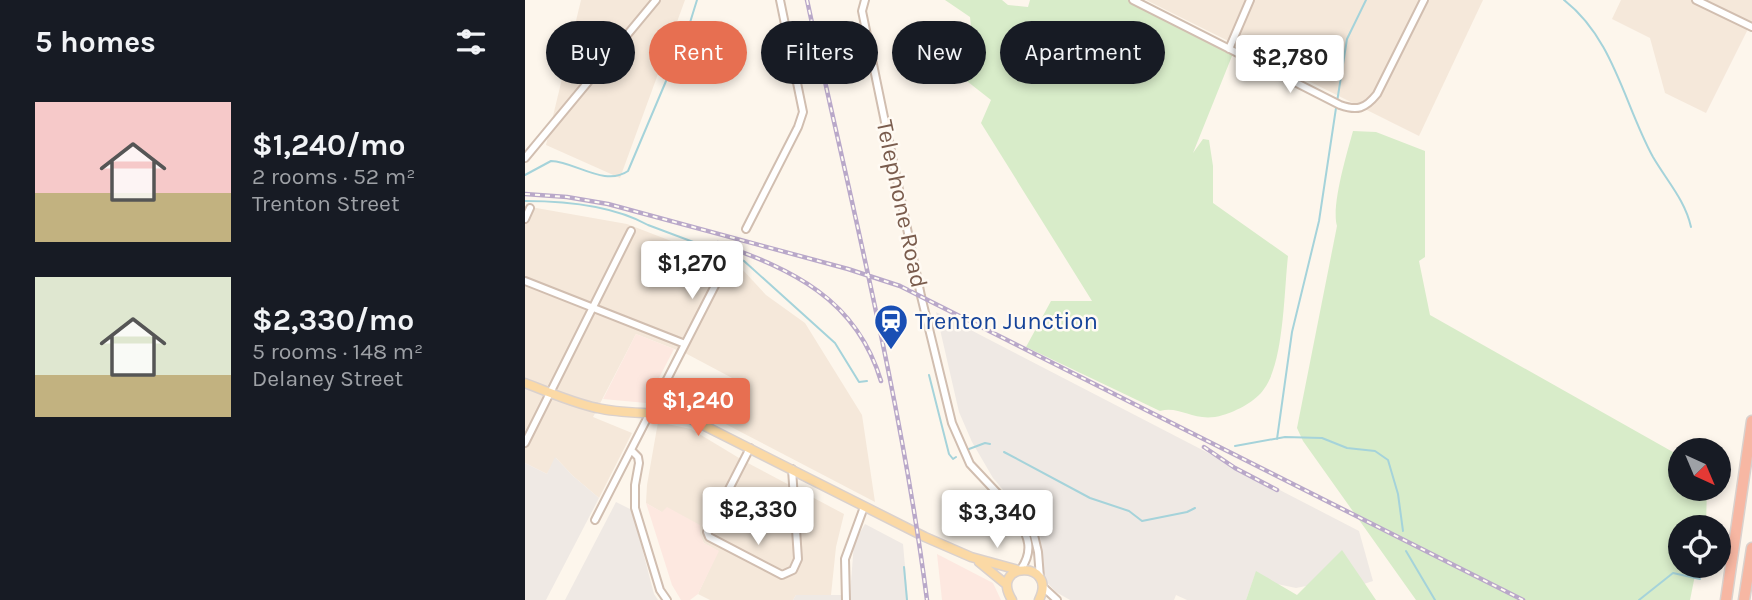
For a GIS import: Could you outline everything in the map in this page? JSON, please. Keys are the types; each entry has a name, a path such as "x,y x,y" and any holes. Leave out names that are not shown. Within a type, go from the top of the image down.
{"highway":[{"path":"1726,600 1752,421"},
{"path":"1744,600 1752,548"}],"main road":[{"path":"525,383 596,408 689,418 925,537 971,557 1019,570 1031,570 1041,583 1039,600"},
{"path":"971,557 1007,584"},
{"path":"1012,600 1007,592 1007,584 1010,576 1019,570"}],"street":[{"path":"525,158 656,0"},
{"path":"746,229 802,119 803,102 780,0"},
{"name":"Telephone Road","path":"865,0 862,11 921,296 951,423 970,464 1036,536 1041,583"},
{"path":"1132,0 1340,105 1359,109 1368,105 1377,94 1424,0"},
{"path":"1229,49 1251,0"},
{"path":"1697,0 1752,27"},
{"path":"525,219 530,208"},
{"path":"525,443 631,231"},
{"path":"595,520 723,270"},
{"path":"525,281 685,344"},
{"path":"750,448 708,527 709,537 782,575 791,572 798,559 792,469"},
{"path":"631,450 638,457 639,463 634,498 637,517 660,590 667,600"},
{"path":"846,600 845,559 864,507"},
{"name":"Telephone Road","path":"1014,510 1030,546 1029,555 1019,570"},
{"path":"1041,583 1057,600"}],"shaded area":[{"path":"581,0 685,0 677,21 649,21 649,84 654,84 620,178 546,145 561,84 635,84 635,21 576,21"},
{"path":"1146,0 1483,0 1419,136"},
{"path":"1621,0 1752,0 1752,21 1706,113 1665,93 1650,38 1612,19"},
{"path":"525,206 627,224 741,268 766,295 805,323 862,415 875,502 714,418 734,379 687,354 636,334 593,417 632,433 599,498 556,458 547,474 525,463"},
{"path":"936,312 1359,531 1373,581 1327,596 1306,586 1296,588 1267,582 1255,575 1246,600 1187,600 1176,595 1174,600 1070,600 1056,592 1043,578 1040,533 993,478 972,442 959,412"},
{"path":"636,334 674,349 646,403 603,399"},
{"path":"658,422 691,429 744,461 844,514 836,547 831,595 796,595 793,600 710,600 698,594 718,551 704,543 699,534 646,503"},
{"path":"555,457 599,498 546,600 525,600 525,463 547,474"},
{"path":"616,502 632,510 654,594 658,600 565,600"},
{"path":"646,503 662,512 667,507 700,525 704,543 719,551 698,594 690,600 681,600 672,585"},
{"path":"865,524 903,544 908,600 793,600 796,595 850,595 854,543"},
{"path":"937,554 993,583 1001,600 942,600"}],"green space":[{"path":"945,0 1002,0 1008,5 1028,7 1030,0 1130,0 1234,51 1193,153 1203,139 1209,140 1213,166 1213,203 1288,256 1276,362 1264,389 1251,401 1234,411 1213,417 1175,410 1160,411 1026,347 1051,301 1092,301 981,123 991,100 971,84 986,84 986,21 970,21 970,17"},
{"path":"1353,131 1376,132 1425,151 1425,257 1419,261 1430,315 1668,449 1668,501 1707,501 1706,515 1668,515 1668,578 1694,578 1690,600 1416,600 1303,441 1297,428 1337,226 1336,206"},
{"path":"1342,550 1376,600 1246,600 1256,571 1297,595"}],"waterway":[{"path":"525,175 551,161 600,175 619,175 628,171 688,29 697,0"},
{"path":"1337,102 1347,39 1366,0"},
{"path":"1564,0 1581,16 1606,53 1643,137 1680,199 1691,227"},
{"path":"1277,439 1292,332 1319,221 1336,108"},
{"path":"525,201 572,203 619,213 744,261 835,343 859,382 867,381"},
{"path":"929,375 949,454 953,459 956,457"},
{"path":"1235,446 1285,437 1322,438 1347,448 1375,451 1388,460 1398,494 1403,531"},
{"path":"969,449 985,443 990,444"},
{"path":"1004,452 1090,498 1129,511 1142,521 1195,508"},
{"path":"1406,551 1435,600"},
{"path":"904,567 907,600"},
{"path":"1639,600 1673,573 1700,579"}],"railway":[{"path":"807,0 889,374 927,600"},
{"path":"525,194 608,204 848,269 900,286 1523,600"},
{"path":"718,243 771,264 818,291 838,308 855,328 870,352 881,381"},
{"path":"1204,447 1235,468 1277,490"}],"place":[{"name":"Trenton Junction","path":"891,351"}]}
